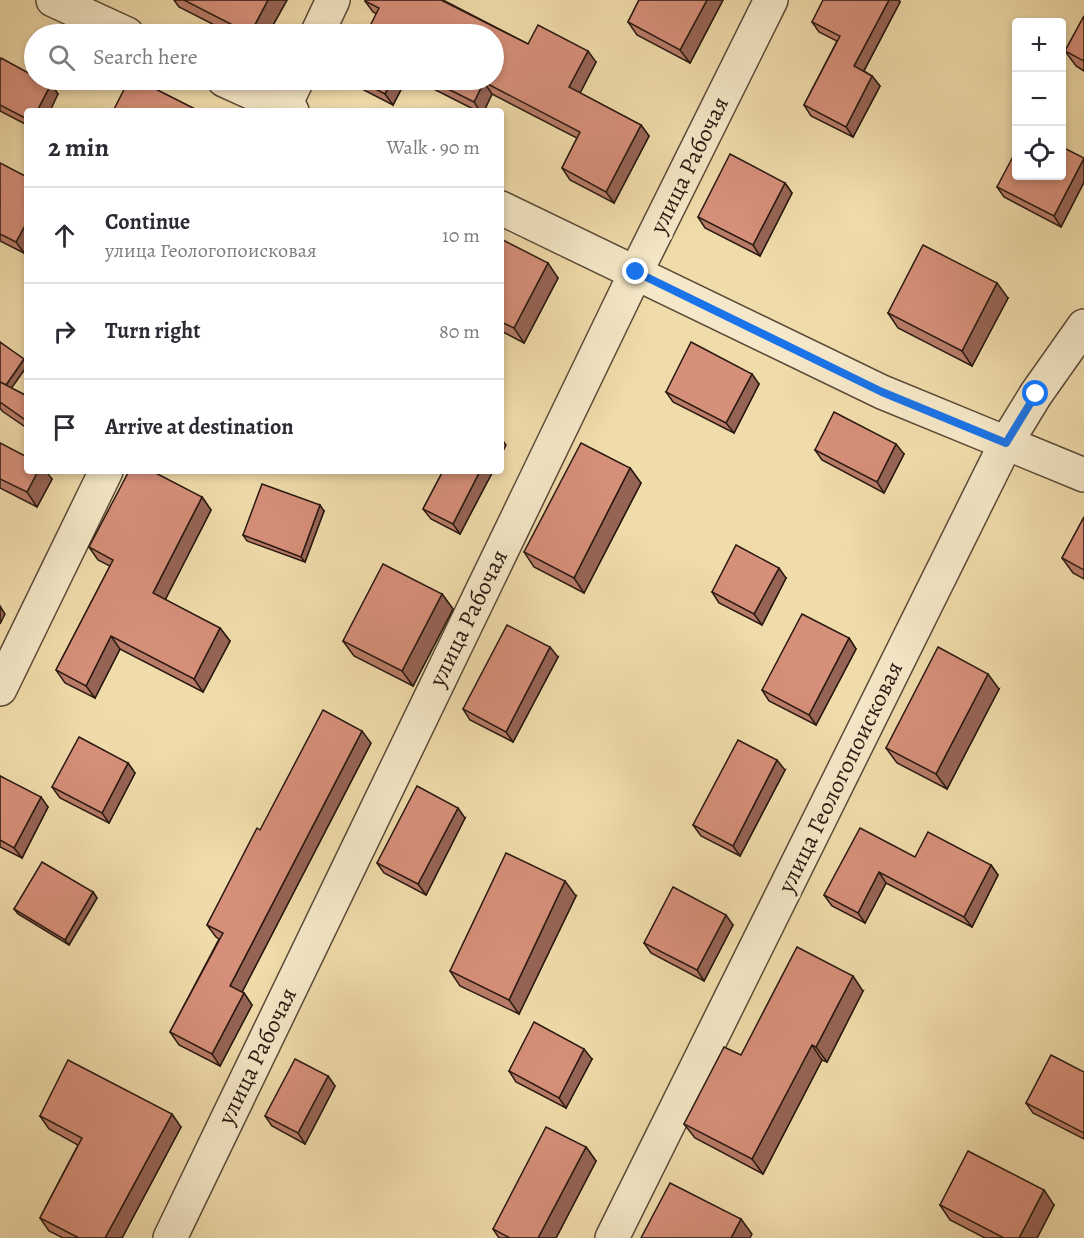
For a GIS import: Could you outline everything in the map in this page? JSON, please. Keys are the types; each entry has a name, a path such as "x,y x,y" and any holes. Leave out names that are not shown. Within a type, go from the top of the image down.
{"street":[{"path":"53,0 106,24"},
{"path":"322,24 333,0"},
{"name":"улица Рабочая","path":"170,1238 636,272 771,0"},
{"path":"254,90 289,102"},
{"path":"504,209 882,392 1084,475"},
{"name":"улица Геологопоисковая","path":"612,1238 1006,443 1036,394 1084,326"},
{"path":"0,689 105,474"}],"building":[{"path":"184,0 268,0 255,24 231,24"},
{"path":"441,0 488,24 371,24 379,8 365,1"},
{"path":"639,0 707,0 680,50 628,22"},
{"path":"823,0 889,0 854,66 872,76 846,127 804,105 840,36 812,22"},
{"path":"1084,16 1084,61 1066,52"},
{"path":"538,25 588,51 569,87 641,125 606,192 562,168 580,132 499,90 504,90 504,32 528,44"},
{"path":"1,58 24,71 24,90 48,90 39,108 24,108 24,117 0,105"},
{"path":"124,90 158,90 193,108 115,108"},
{"path":"450,90 480,90 474,102"},
{"path":"1066,149 1084,158 1054,216 997,187 1012,158 1012,180 1066,180"},
{"path":"730,154 785,183 753,245 698,217"},
{"path":"0,163 24,175 24,227 16,242 0,234"},
{"path":"504,241 548,263 514,328 504,323"},
{"path":"923,245 997,283 962,351 888,313"},
{"path":"0,342 24,359 6,385 0,382"},
{"path":"691,342 752,374 726,423 666,392"},
{"path":"0,382 24,394 24,419 0,402"},
{"path":"834,412 896,444 877,482 815,450"},
{"path":"0,443 24,455 24,474 36,474 27,492 0,479"},
{"path":"581,443 630,468 574,578 524,552"},
{"path":"127,474 158,474 202,497 153,593 220,628 194,679 111,636 86,686 56,670 113,560 89,547"},
{"path":"441,474 478,474 453,524 423,509"},
{"path":"262,484 320,505 301,557 243,535"},
{"path":"1084,517 1084,570 1062,558"},
{"path":"736,545 779,568 754,614 712,592"},
{"path":"383,564 442,594 402,671 343,641"},
{"path":"802,614 849,638 809,715 762,690"},
{"path":"507,625 550,647 506,732 463,709"},
{"path":"938,647 988,674 936,774 886,748"},
{"path":"323,710 362,731 230,986 244,993 212,1054 170,1032 223,933 207,925 257,828 260,830"},
{"path":"79,737 128,763 102,813 52,787"},
{"path":"738,740 777,760 733,846 693,825"},
{"path":"0,776 41,797 14,848 0,840"},
{"path":"417,786 458,808 418,884 377,863"},
{"path":"860,828 915,857 928,832 991,865 964,917 879,872 858,913 824,895"},
{"path":"506,853 565,881 509,1000 450,971"},
{"path":"42,862 93,892 65,940 14,909"},
{"path":"673,887 726,915 697,970 644,943"},
{"path":"797,947 853,976 816,1047 812,1045 752,1159 684,1124 724,1047 741,1055"},
{"path":"534,1022 584,1049 559,1098 509,1071"},
{"path":"1051,1055 1084,1072 1084,1133 1026,1103"},
{"path":"295,1059 328,1076 298,1133 265,1116"},
{"path":"68,1060 172,1114 105,1238 79,1238 40,1218 82,1138 40,1116"},
{"path":"546,1127 586,1147 538,1238 510,1238 493,1229"},
{"path":"968,1151 1044,1190 1019,1238 1004,1238 940,1205"},
{"path":"670,1183 741,1219 731,1238 641,1238"}],"route":[{"path":"636,272 882,392 1006,443 1036,394"}]}
